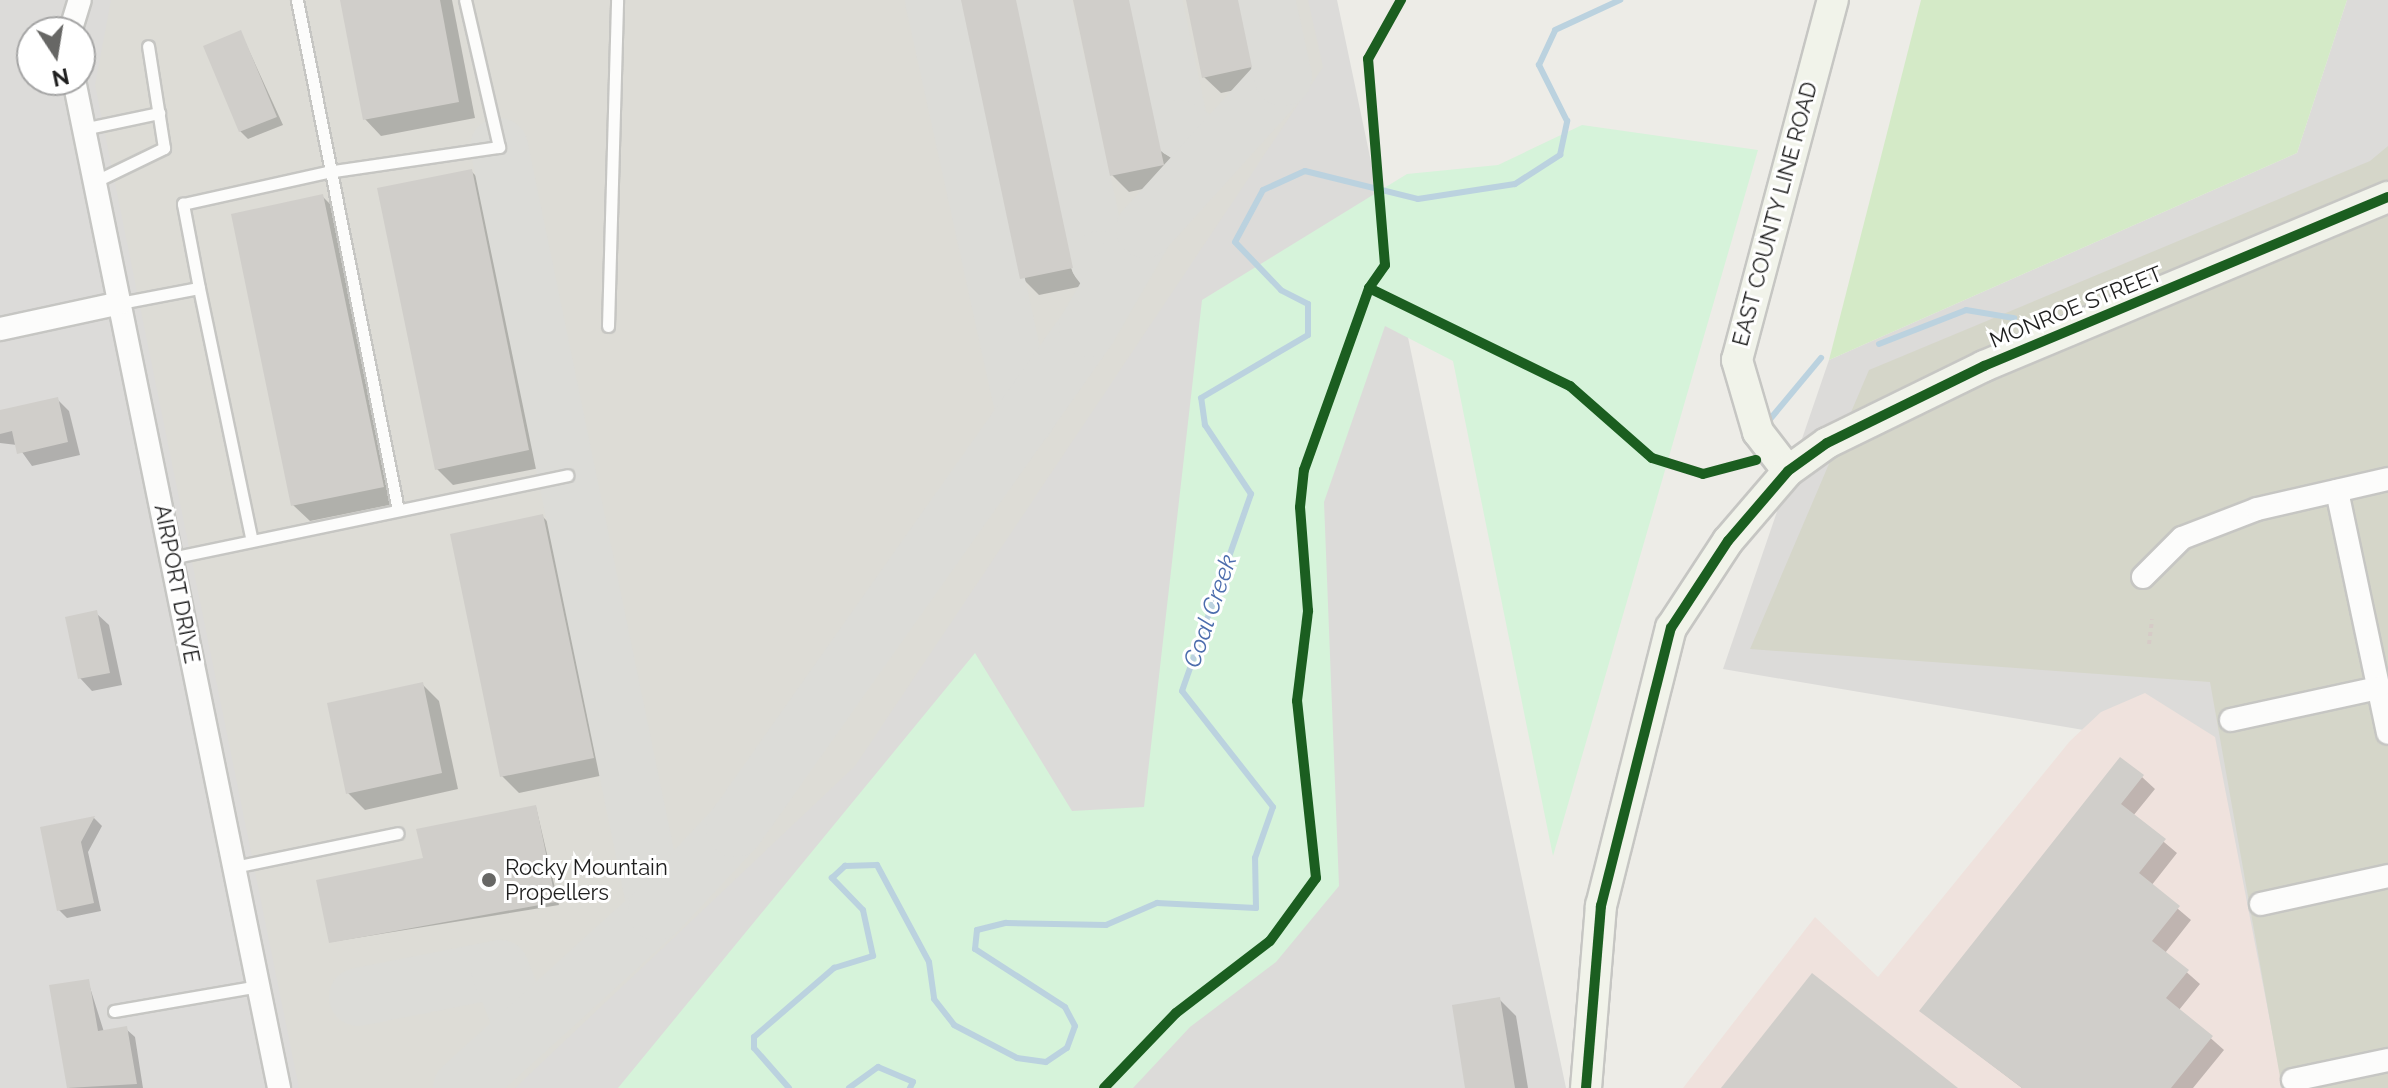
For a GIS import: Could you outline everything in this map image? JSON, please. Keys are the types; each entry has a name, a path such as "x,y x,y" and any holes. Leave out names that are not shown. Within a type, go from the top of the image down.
{"main road":[{"name":"EAST COUNTY LINE ROAD","path":"1788,471 1758,432 1737,360 1833,0"},
{"name":"MONROE STREET","path":"1788,471 1915,397 2388,197"},
{"path":"1586,1088 1601,906 1671,628 1728,541 1788,471"}],"street":[{"name":"AIRPORT DRIVE","path":"77,96 279,1088"},
{"path":"0,329 120,303"},
{"path":"2143,577 2182,538 2257,509 2388,479"},
{"path":"2337,491 2388,733"},
{"path":"2231,720 2378,688"},
{"path":"2261,904 2388,876"},
{"path":"2293,1080 2388,1060"}],"lane":[{"path":"297,0 327,172 398,510"},
{"path":"252,541 183,204 327,172 499,147 465,0"},
{"path":"608,326 617,0"},
{"path":"94,183 164,148 148,46"},
{"path":"83,129 159,113"},
{"path":"120,303 199,288"},
{"path":"171,558 567,475"},
{"path":"234,867 398,833"},
{"path":"114,1011 259,986"}],"path":[{"path":"2149,644 2152,619"}],"shaded area":[{"path":"0,0 1337,0 1566,1088 0,1088"},
{"path":"111,0 1308,0 1323,67 855,766 515,1088 299,1088 96,80"},
{"path":"2347,0 2388,0 2388,1088 2269,1088 2190,748 1723,669 1829,360 2297,153"},
{"path":"2388,146 2388,1088 2282,1088 2210,682 1750,649 1869,370 2370,161"},
{"path":"2145,693 2215,737 2283,1088 1683,1088 1815,917 1878,977 2070,741 2101,712"}],"green space":[{"path":"1921,0 2347,0 2297,153 1829,360"},
{"path":"1582,125 1758,150 1553,856 1453,361 1385,326 1324,502 1339,886 1276,962 1190,1027 1133,1088 618,1088 975,653 1072,811 1144,807 1202,300 1407,174 1498,165"}],"building":[{"path":"340,0 440,0 459,102 363,120"},
{"path":"961,0 1016,0 1073,268 1020,279"},
{"path":"1073,0 1129,0 1164,165 1110,176"},
{"path":"1186,0 1238,0 1252,67 1202,78"},
{"path":"241,30 277,117 239,132 203,46"},
{"path":"472,169 529,450 435,470 377,188"},
{"path":"323,194 384,487 291,506 231,214"},
{"path":"58,397 68,442 17,454 12,431 0,434 0,410"},
{"path":"543,514 594,758 500,777 450,534"},
{"path":"97,610 110,673 78,679 65,617"},
{"path":"423,682 442,773 346,794 327,703"},
{"path":"2120,757 2144,775 2121,804 2166,839 2139,873 2180,906 2152,941 2189,970 2166,998 2213,1036 2171,1088 2022,1088 1919,1011"},
{"name":"Rocky Mountain Propellers","path":"536,805 556,902 329,943 316,880 423,858 416,829"},
{"path":"95,816 81,842 94,903 57,911 40,827"},
{"path":"1812,973 1849,1002 1958,1088 1721,1088"},
{"path":"89,979 98,1031 127,1026 137,1084 67,1088 49,985"},
{"path":"1500,997 1515,1088 1465,1088 1452,1005"}],"waterway":[{"name":"Coal Creek","path":"789,1088 754,1048 754,1037 834,968 873,956 863,910 832,878 845,866 877,865 929,962 934,999 954,1025 1017,1058 1046,1062 1067,1048 1075,1026 1065,1007 975,949 977,930 1006,923 1106,925 1157,903 1256,908 1255,858 1273,807 1182,691 1251,494 1205,425 1201,398 1308,335 1308,304 1281,290 1235,242 1263,190 1305,171 1418,199 1515,184 1560,155 1567,121 1539,65 1555,30 1620,0"},
{"path":"1879,344 1966,310 2014,318"},
{"path":"1766,424 1821,358"},
{"name":"Coal Creek","path":"849,1088 878,1067 913,1082 910,1088"}],"taxiway":[{"path":"934,0 1026,418"},
{"path":"1042,0 1099,260 1115,281"},
{"path":"1153,0 1180,129 1214,152"},
{"path":"462,1088 657,911 735,828 1088,328 1145,229 1283,77 1266,0"},
{"path":"499,147 657,911"},
{"path":"358,997 500,969 525,1031"}],"cycle path":[{"path":"1104,1088 1176,1013 1270,941 1316,878 1297,701 1308,611 1300,507 1304,470 1369,288 1385,265 1368,59 1401,0"},
{"path":"1586,1088 1601,906 1671,628 1728,541 1788,471 1827,443 1984,366 2388,197"},
{"path":"1369,288 1570,386 1652,458 1703,474 1756,460"}],"place":[{"name":"Rocky Mountain Propellers","path":"489,880"}]}
